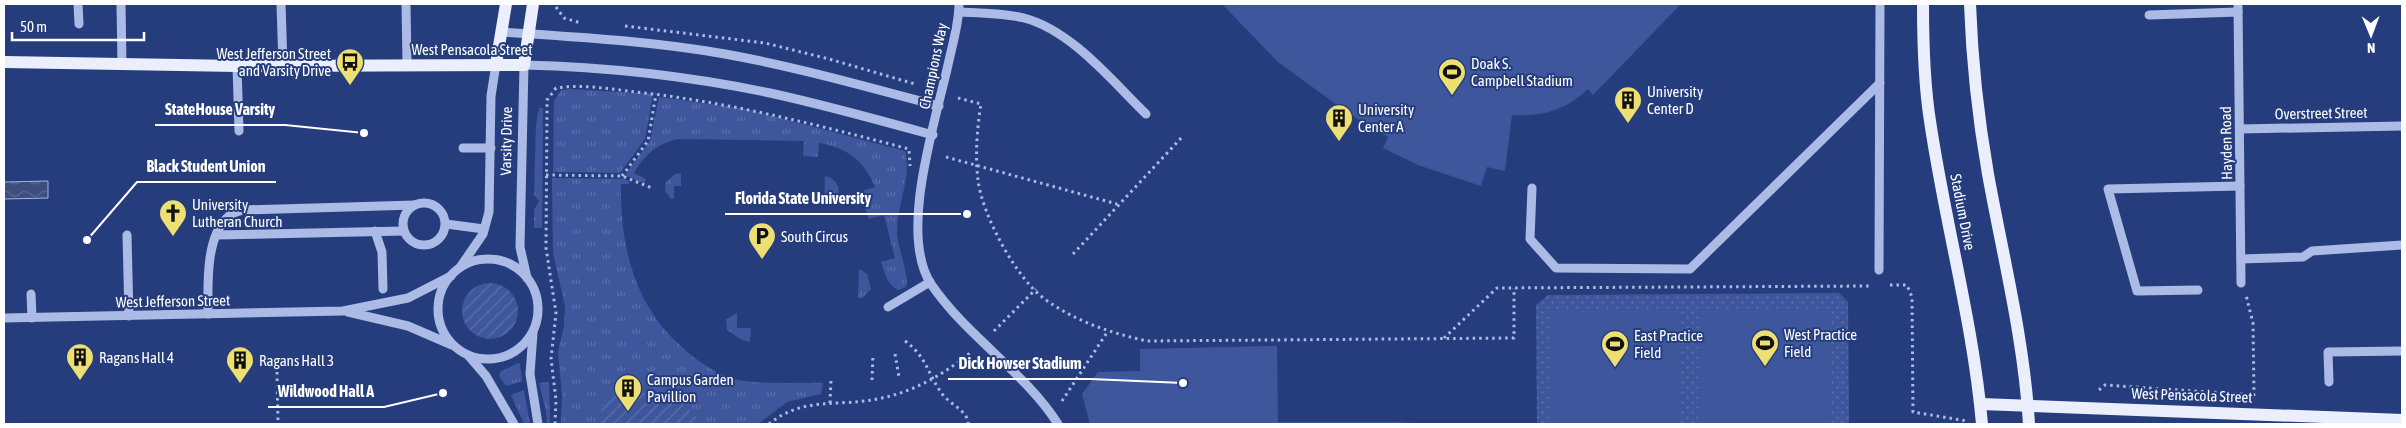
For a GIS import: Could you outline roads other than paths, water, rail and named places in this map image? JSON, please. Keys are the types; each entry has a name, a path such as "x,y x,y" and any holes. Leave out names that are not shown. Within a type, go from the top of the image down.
{"main road":[{"name":"Varsity Drive","path":"496,64 506,4"},
{"name":"Varsity Drive","path":"524,65 533,4"},
{"name":"Stadium Drive","path":"1923,4 1923,34 1929,119 1967,319 1981,404 1982,424"},
{"path":"1970,4 1973,64 1983,144 2022,347 2029,424"},
{"name":"West Pensacola Street","path":"4,62 237,66 524,65"},
{"name":"West Pensacola Street","path":"1981,404 2402,420"}],"street":[{"path":"78,4 79,24"},
{"path":"121,4 122,65"},
{"path":"281,4 283,65"},
{"path":"406,4 407,64"},
{"path":"1879,270 1880,4"},
{"path":"959,8 1024,18 1054,30 1094,63 1146,114"},
{"name":"Champions Way","path":"959,8 920,193 918,244 922,263 930,282 960,320 1032,391 1058,424"},
{"path":"2149,15 2238,8"},
{"name":"Hayden Road","path":"2238,8 2241,283"},
{"name":"West Pensacola Street","path":"502,32 659,45 722,54 799,69 939,106"},
{"name":"Varsity Drive","path":"454,273 472,252 484,229 489,212 492,88 496,64"},
{"name":"West Pensacola Street","path":"524,65 627,71 714,83 795,99 933,135"},
{"name":"Varsity Drive","path":"524,65 520,247 527,278"},
{"path":"237,66 238,131"},
{"path":"1532,188 1530,240 1556,268 1690,269 1880,83"},
{"name":"Overstreet Street","path":"2240,129 2402,126"},
{"path":"463,148 490,148"},
{"path":"2198,290 2137,291 2108,189 2240,186"},
{"path":"208,314 208,261 217,235 228,216 242,210 415,205 424,202 437,207 445,217 446,224 441,238 429,245 414,243 404,231 406,212 415,205"},
{"path":"446,224 484,229"},
{"path":"375,231 382,252 383,289"},
{"path":"217,235 404,231"},
{"path":"127,235 128,316"},
{"path":"2241,259 2303,256 2312,251 2402,245"},
{"path":"514,424 486,376 445,334 439,317 441,292 454,273 473,262 489,259 507,263 527,278 535,292 538,307 533,330 530,374 538,424"},
{"name":"West Jefferson Street","path":"4,318 343,311 408,298 454,273"},
{"path":"888,307 930,282"},
{"path":"31,294 32,318"},
{"name":"West Jefferson Street","path":"343,311 408,326 462,351"},
{"path":"462,351 484,358 503,356 524,343 533,330"},
{"path":"2329,382 2328,352 2402,351"}],"water":[{"path":"48,181 48,198 4,199 4,182"}],"place":[{"name":"West Jefferson Street and Varsity Drive","path":"350,86"},
{"name":"Doak S. Campbell Stadium","path":"1452,96"},
{"name":"University Center D","path":"1628,124"},
{"name":"StateHouse Varsity","path":"364,133"},
{"name":"University Center A","path":"1339,142"},
{"name":"Florida State University","path":"967,214"},
{"name":"University Lutheran Church","path":"173,237"},
{"name":"Black Student Union","path":"87,240"},
{"name":"South Circus","path":"762,260"},
{"name":"West Practice Field","path":"1765,367"},
{"name":"East Practice Field","path":"1615,368"},
{"name":"Ragans Hall 4","path":"80,381"},
{"name":"Dick Howser Stadium","path":"1183,383"},
{"name":"Ragans Hall 3","path":"240,384"},
{"name":"Wildwood Hall A","path":"443,393"},
{"name":"Campus Garden Pavillion","path":"628,412"}]}
